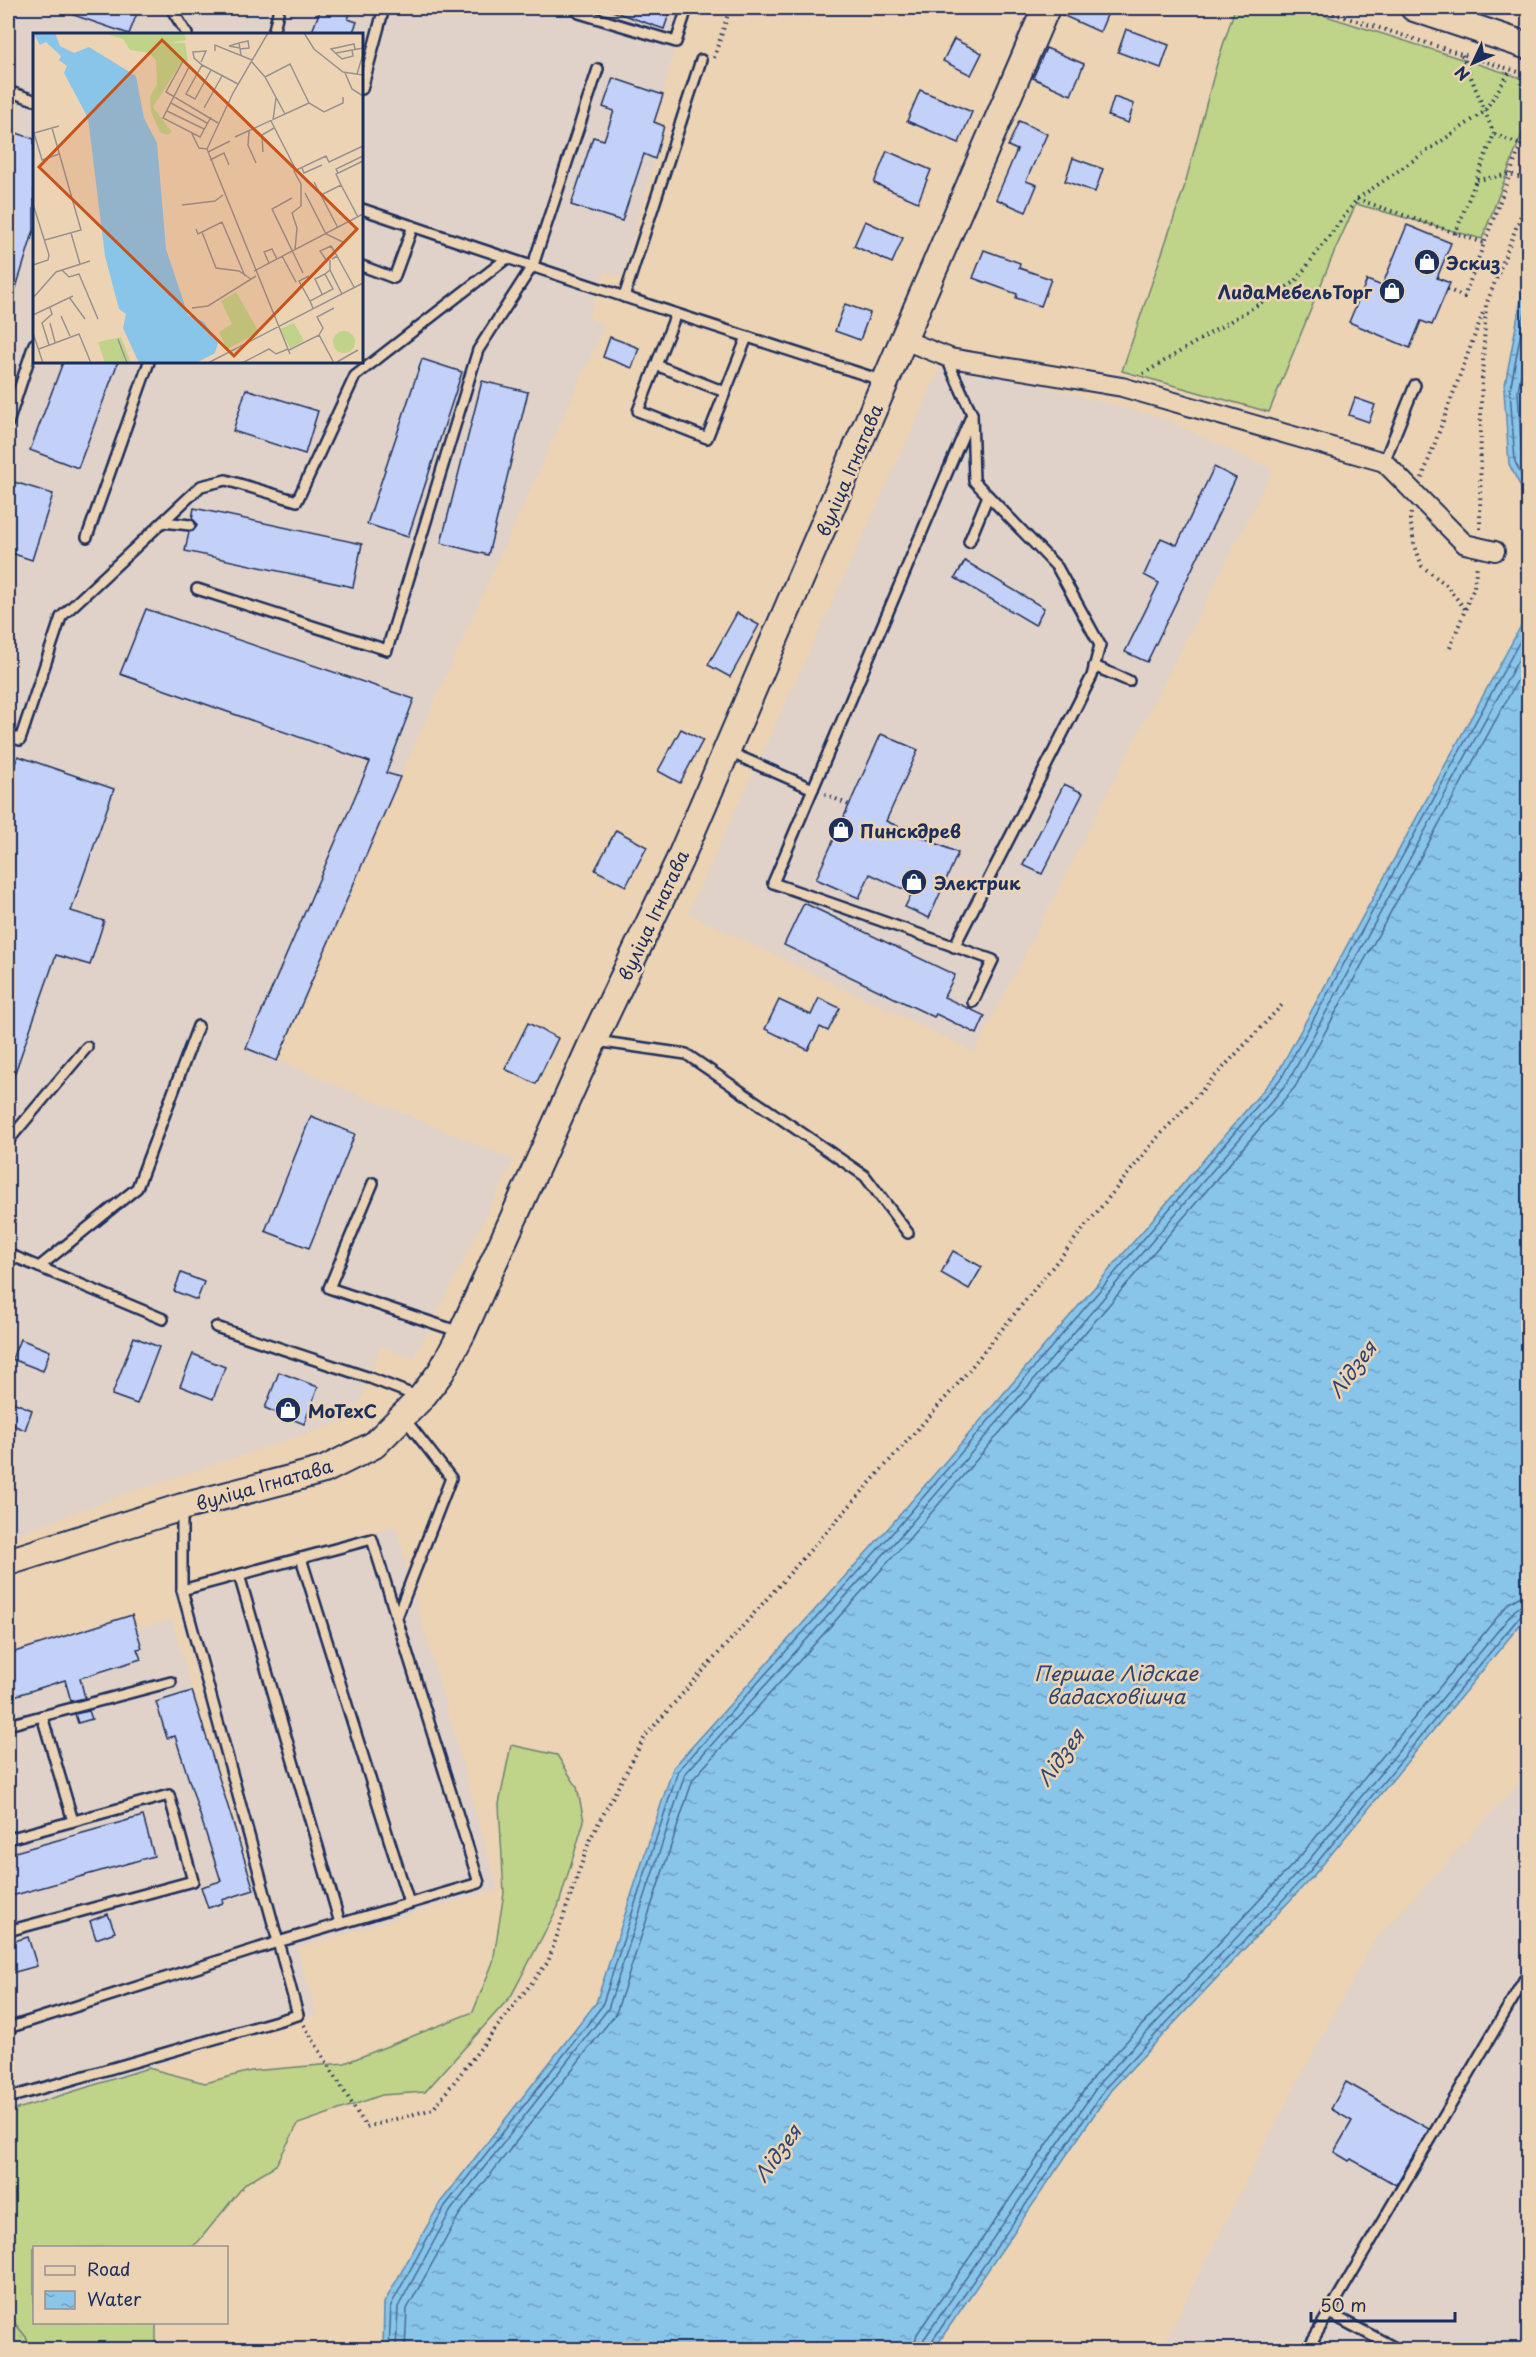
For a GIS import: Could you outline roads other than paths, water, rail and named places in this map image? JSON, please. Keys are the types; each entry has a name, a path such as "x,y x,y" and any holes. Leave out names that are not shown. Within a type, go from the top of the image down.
{"street":[{"name":"вуліца Ігнатава","path":"8,1562 182,1507 324,1470 374,1445 404,1418 441,1371 462,1333 593,1041 679,861 1046,8"},
{"path":"1414,8 1528,46"},
{"path":"904,340 950,358 1122,387 1384,462 1465,544 1487,549"}],"lane":[{"path":"171,8 186,33"},
{"path":"273,33 279,8"},
{"path":"363,85 384,8"},
{"path":"579,13 676,42 687,8"},
{"path":"624,297 701,60"},
{"path":"198,589 387,650 478,350 533,265 598,69"},
{"path":"8,91 33,100"},
{"path":"363,209 506,259 533,265 624,297 887,381"},
{"path":"363,266 394,278 413,226"},
{"path":"8,735 20,740 61,617 201,486 226,480 297,501 355,376 506,259"},
{"path":"676,314 638,411 706,438 747,337"},
{"path":"8,423 33,347"},
{"path":"950,358 950,366 972,414 974,481 1057,567 1100,645 1092,675 954,947"},
{"path":"87,537 149,363"},
{"path":"656,364 725,392"},
{"path":"1384,462 1415,385"},
{"path":"972,414 773,883 993,960 973,1002"},
{"path":"969,542 988,496"},
{"path":"163,522 190,525"},
{"path":"1094,666 1129,681"},
{"path":"727,752 813,789"},
{"path":"39,1268 136,1188 198,1026"},
{"path":"593,1041 686,1054 865,1176 908,1233"},
{"path":"8,1141 87,1047"},
{"path":"373,1183 329,1288 462,1333"},
{"path":"8,1254 163,1319"},
{"path":"216,1327 370,1378 421,1398"},
{"path":"397,1617 451,1478 404,1418"},
{"path":"8,2098 298,2015 182,1590 182,1507"},
{"path":"8,2028 278,1942 479,1882 372,1539 182,1590"},
{"path":"301,1558 410,1903"},
{"path":"239,1575 340,1923"},
{"path":"8,1725 171,1682"},
{"path":"42,1716 73,1821"},
{"path":"8,1839 170,1795 193,1881 8,1931"},
{"path":"1307,2349 1528,1973"},
{"path":"1329,2313 1399,2349"}],"water":[{"path":"1528,262 1528,494 1524,493 1509,464 1504,390"},
{"name":"Першае Лідскае вадасховішча","path":"1528,613 1528,1615 1314,1875 1111,2090 934,2349 383,2349 384,2303 440,2203 596,2003 673,1768 891,1525 1277,1074"}],"place":[{"name":"Эскиз","path":"1427,262"},
{"name":"ЛидаМебельТорг","path":"1392,291"},
{"name":"Пинскдрев","path":"841,830"},
{"name":"Электрик","path":"914,882"},
{"name":"MoTexC","path":"288,1410"}],"water label":[{"name":"Лідзея","path":"1352,1369"},
{"name":"Лідзея","path":"1060,1757"},
{"name":"Лідзея","path":"777,2153"}]}
